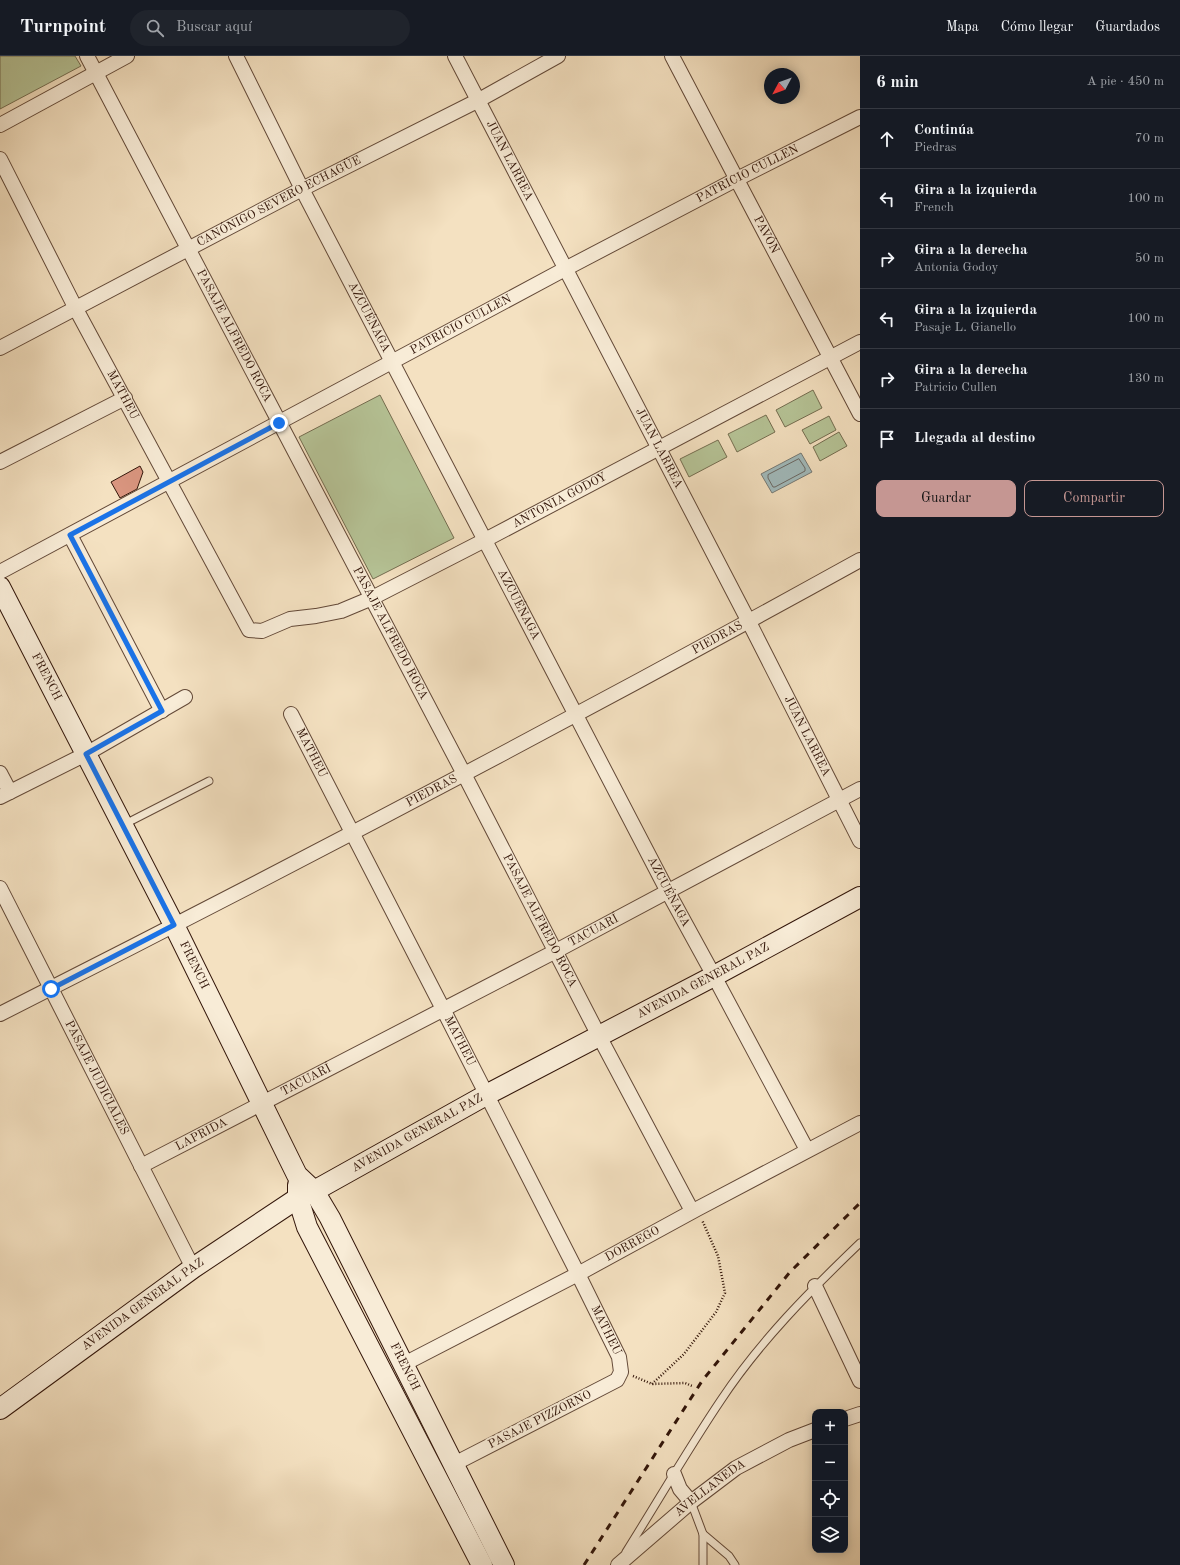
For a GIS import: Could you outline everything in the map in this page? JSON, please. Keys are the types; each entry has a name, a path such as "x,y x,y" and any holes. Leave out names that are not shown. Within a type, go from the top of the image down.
{"main road":[{"name":"FRENCH","path":"0,587 174,925 306,1194 404,1364 504,1565"},
{"name":"AVENIDA GENERAL PAZ","path":"0,1409 193,1268 306,1194 486,1095 714,976 860,897"},
{"name":"FRENCH","path":"306,1194 307,1227 482,1565"}],"street":[{"name":"PASAJE ALFREDO ROCA","path":"87,56 187,250 464,774 599,1036 695,1210"},
{"path":"0,125 127,56"},
{"name":"AZCUÉNAGA","path":"236,56 302,189 668,892 807,1150"},
{"name":"JUAN LARREA","path":"455,56 749,622 860,841"},
{"name":"CANÓNIGO SEVERO ECHAGÜE","path":"0,348 302,189 479,100 558,56"},
{"name":"PAVÓN","path":"672,56 860,414"},
{"name":"PATRICIO CULLEN","path":"0,572 565,269 737,179 860,117"},
{"name":"MATHEU","path":"0,159 76,309 125,398 168,483 249,630"},
{"name":"ANTONIA GODOY","path":"249,630 262,631 290,619 341,611 372,598 860,342"},
{"path":"0,462 125,398"},
{"path":"70,535 162,711"},
{"name":"PIEDRAS","path":"0,1014 51,989 576,715 749,622 860,560"},
{"path":"0,773 5,794 86,754 185,697"},
{"name":"MATHEU","path":"291,714 578,1274 619,1358 621,1372"},
{"name":"TACUARÍ","path":"262,1104 556,951 860,789"},
{"name":"PASAJE JUDICIALES","path":"0,888 193,1268"},
{"name":"LAPRIDA","path":"142,1166 262,1104"},
{"name":"DORREGO","path":"404,1364 578,1274 807,1150 860,1123"},
{"path":"815,1286 860,1381"},
{"name":"PASAJE PIZZORNO","path":"454,1464 617,1380 621,1372"},
{"path":"848,1418 860,1414"},
{"name":"AVELLANEDA","path":"619,1564 691,1502 736,1468 789,1440 812,1431"},
{"path":"674,1474 680,1489 691,1502"}],"lane":[{"path":"122,825 209,781"},
{"path":"619,1564 721,1399 778,1327 815,1286 860,1243"},
{"path":"691,1502 703,1534 703,1565"},
{"path":"703,1534 729,1556 735,1565"}],"path":[{"path":"652,1384 684,1354 716,1312 725,1293 718,1256 695,1210"},
{"path":"621,1372 652,1384 685,1383 692,1386"}],"green space":[{"path":"0,56 75,56 81,66 0,109"},
{"path":"813,390 822,408 785,427 776,410"},
{"path":"380,395 454,538 373,579 299,437"},
{"path":"766,415 775,432 737,452 728,434"},
{"path":"829,416 836,430 810,444 802,430"},
{"path":"839,432 847,446 820,461 813,447"},
{"path":"718,440 727,457 689,477 680,459"}],"water":[{"path":"801,453 812,472 772,493 761,474"}],"building":[{"path":"140,466 143,472 137,489 120,498 111,482"}],"railway":[{"path":"584,1565 702,1381 790,1272 860,1203"}],"route":[{"path":"51,989 174,925 86,754 162,711 70,535 279,423"}]}
